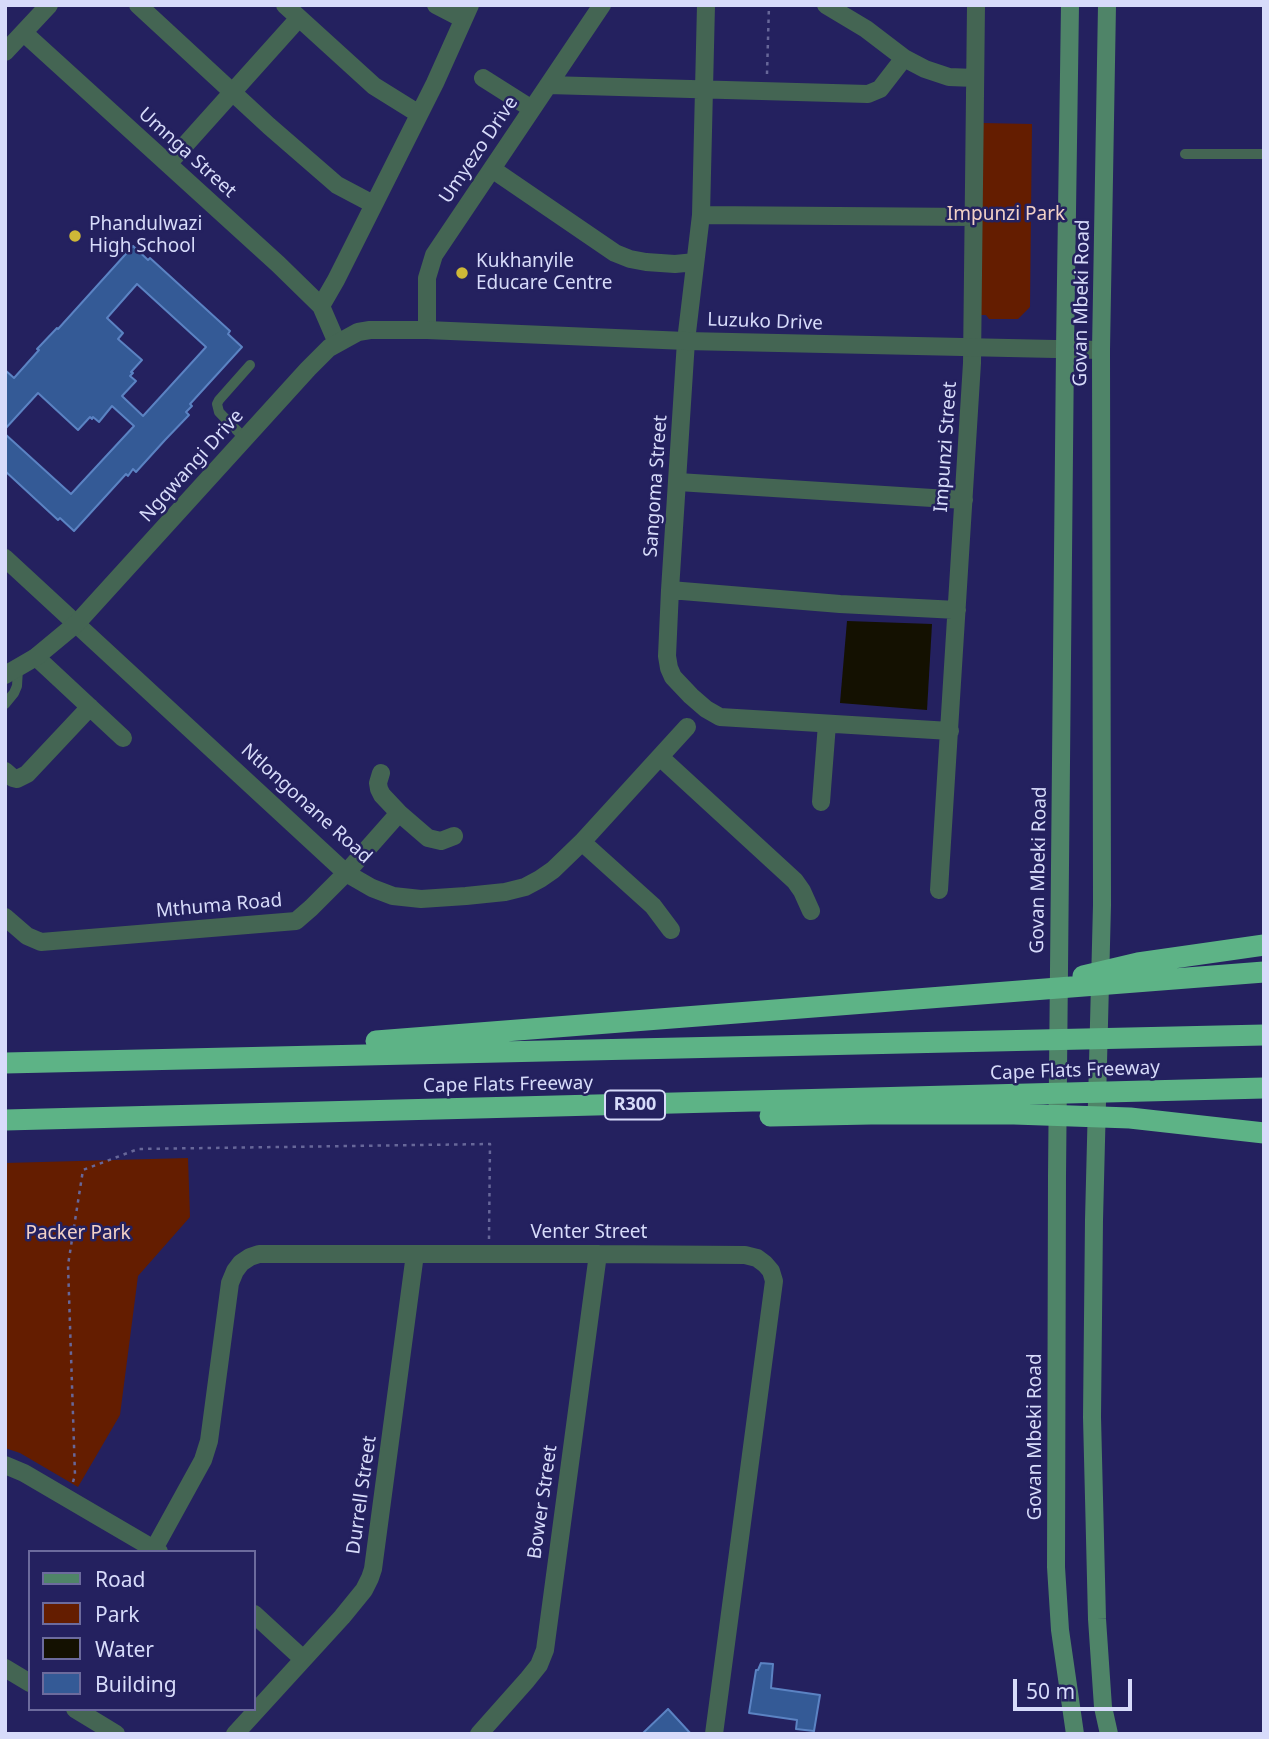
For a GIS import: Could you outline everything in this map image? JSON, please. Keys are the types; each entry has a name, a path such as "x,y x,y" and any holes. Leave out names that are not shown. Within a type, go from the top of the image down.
{"highway":[{"path":"1012,993 1138,963 1264,945"},
{"path":"252,1057 427,1037 1264,972"},
{"name":"Cape Flats Freeway","path":"5,1063 1264,1035"},
{"name":"Cape Flats Freeway","path":"5,1120 1264,1088"},
{"path":"588,1106 750,1116 1014,1114 1117,1118 1264,1133"}],"main road":[{"name":"Govan Mbeki Road","path":"1070,5 1057,1174 1056,1567 1060,1630 1075,1734"},
{"name":"Govan Mbeki Road","path":"1107,5 1101,350 1101,905 1092,1417 1097,1619 1103,1707 1109,1734"}],"street":[{"path":"5,52 49,5"},
{"path":"138,5 268,126 337,185 373,204"},
{"path":"285,5 373,86 419,114"},
{"path":"321,306 435,83 466,12 436,5"},
{"name":"Umyezo Drive","path":"427,330 427,278 434,255 602,5"},
{"name":"Sangoma Street","path":"706,5 701,215 687,341 670,590 667,656 669,668 673,677 706,709 720,717 950,731"},
{"path":"826,5 866,29 904,58 925,69 949,77 975,78"},
{"name":"Impunzi Street","path":"940,890 972,348 976,5"},
{"path":"168,164 299,18"},
{"name":"Umnga Street","path":"24,33 321,306 337,343"},
{"path":"548,85 868,94 880,89 904,58"},
{"path":"483,78 532,109"},
{"path":"492,169 615,253 646,262 695,262"},
{"path":"701,215 974,217"},
{"name":"Luzuko Drive","path":"427,330 687,341 1101,350"},
{"name":"Ngqwangi Drive","path":"12,671 36,657 77,623 329,348 358,332 427,330"},
{"path":"678,482 964,500"},
{"name":"Ntlongonane Road","path":"5,558 346,873 393,895 421,899 505,892 525,887 540,879 582,842 687,727"},
{"path":"670,590 839,604 957,610"},
{"path":"36,657 123,738"},
{"path":"9,775 20,779 27,774 90,707"},
{"path":"821,802 827,724"},
{"path":"660,757 794,881 811,911"},
{"path":"381,773 379,789 399,813 428,838 441,841 454,836"},
{"name":"Mthuma Road","path":"5,917 27,936 41,942 289,922 303,916 346,873 399,813"},
{"path":"582,842 653,906 671,930"},
{"name":"Venter Street","path":"157,1550 204,1460 209,1441 230,1283 241,1263 250,1257 259,1254 597,1254 745,1255 757,1258 771,1271 774,1281 714,1734"},
{"name":"Durrell Street","path":"256,1711 364,1590 373,1569 415,1254"},
{"name":"Bower Street","path":"479,1734 539,1665 545,1650 597,1254"},
{"path":"5,1465 24,1473 157,1550"},
{"path":"256,1616 303,1659"},
{"path":"5,1668 28,1682"},
{"path":"78,1711 116,1734"},
{"name":"Durrell Street","path":"235,1734 256,1711"}],"lane":[{"path":"1185,154 1264,154"},
{"path":"245,439 222,417 217,404 250,365"},
{"path":"5,704 16,686 12,671"}],"path":[{"path":"767,92 769,5"},
{"path":"68,1499 75,1475 68,1265 83,1170 138,1149 490,1144 488,1254"}],"green space":[{"name":"Impunzi Park","path":"982,123 1032,124 1030,307 1018,319 989,319 986,315 980,315"},
{"name":"Packer Park","path":"188,1158 190,1217 138,1276 120,1415 78,1487 20,1453 5,1448 5,1163"}],"water":[{"path":"847,621 932,624 927,710 840,703"}],"building":[{"path":"133,246 148,260 150,258 230,331 228,334 242,347 190,404 192,406 186,412 189,415 136,472 133,469 128,476 126,474 74,531 60,518 58,520 5,471 5,434 71,494 134,426 112,406 99,422 90,417 78,430 38,393 5,429 5,370 14,378 39,350 37,349","holes":["137,284 206,347 143,416 122,396 136,381 130,376 133,373 131,372 142,360 118,339 123,333 107,318"]},
{"path":"761,1663 773,1664 771,1688 820,1695 814,1731 796,1729 797,1720 749,1713 756,1670"},
{"path":"668,1709 691,1734 642,1734"}],"place":[{"name":"Phandulwazi High School","path":"75,236"},
{"name":"Kukhanyile Educare Centre","path":"462,273"}]}
